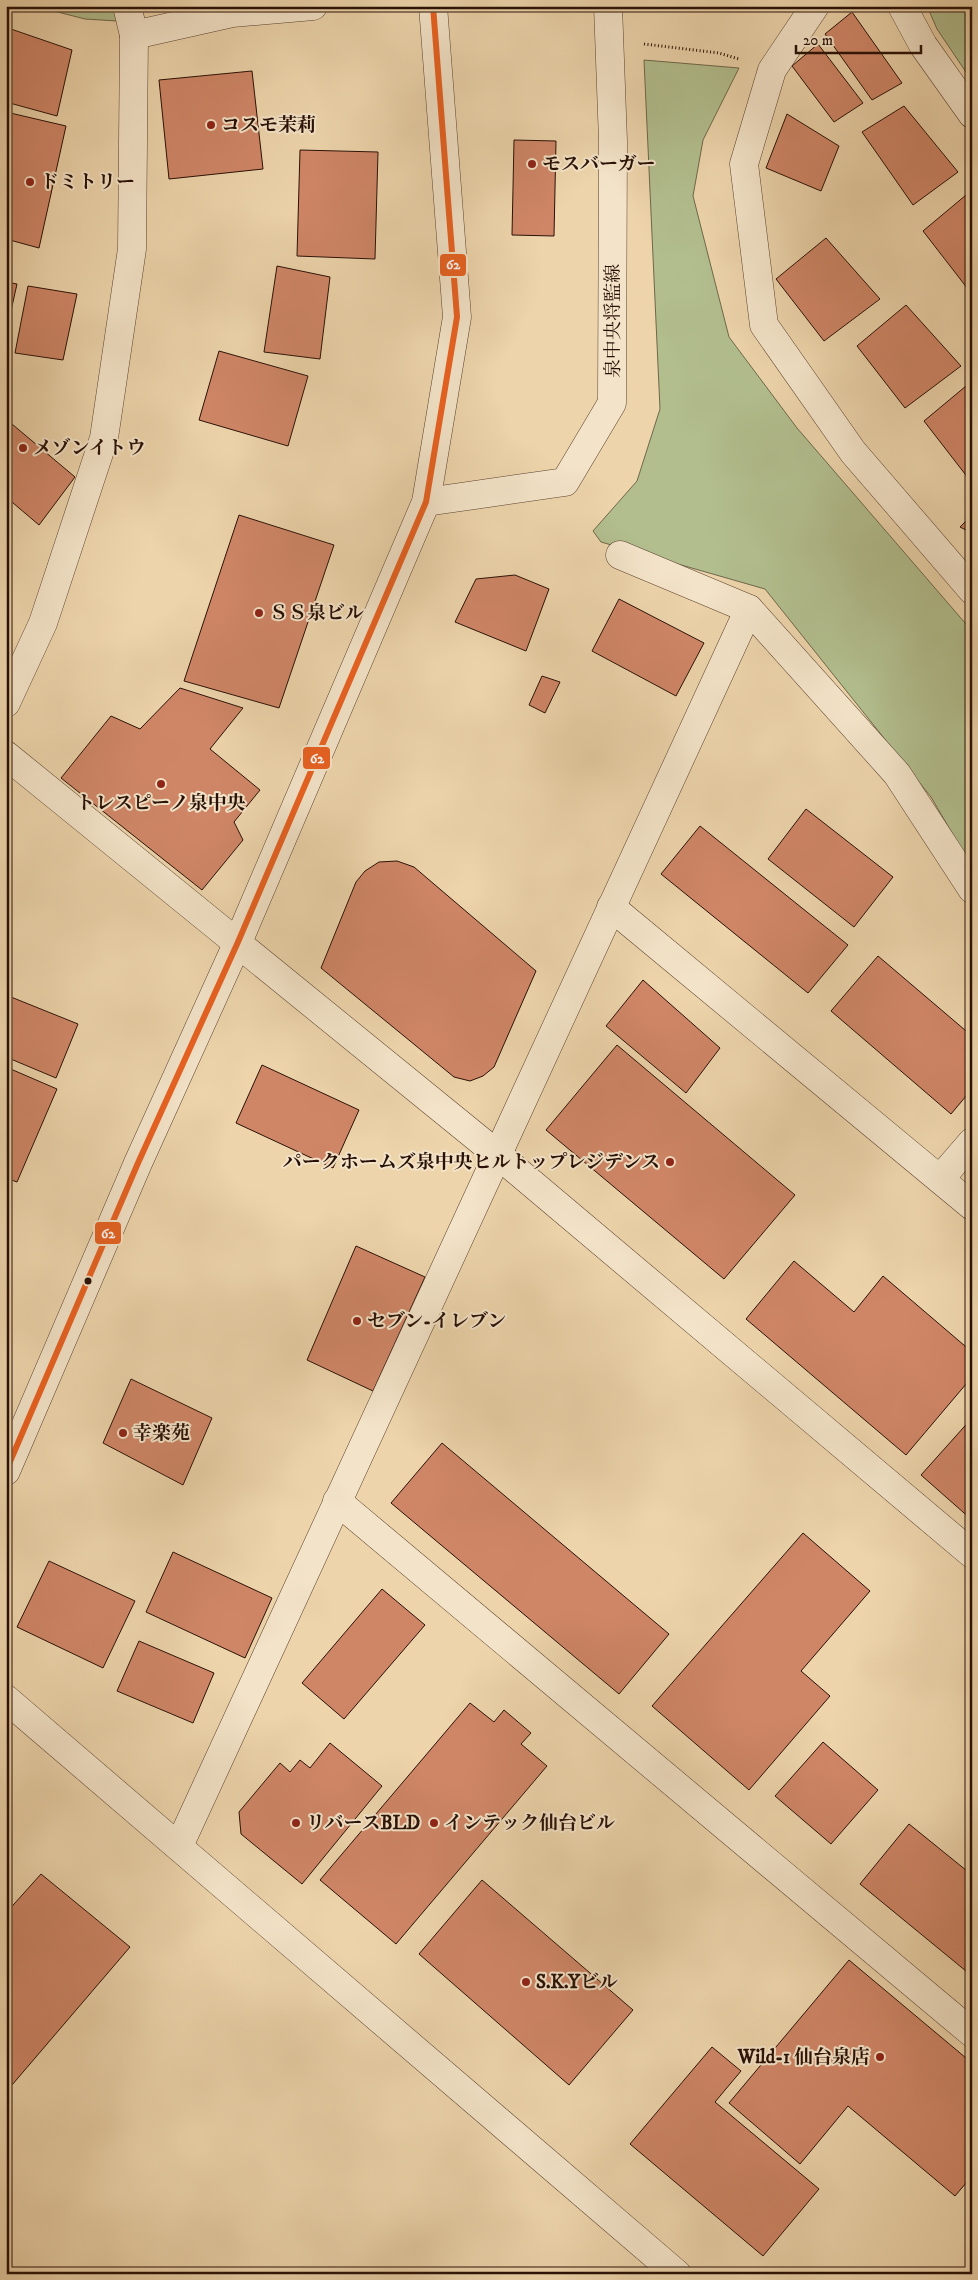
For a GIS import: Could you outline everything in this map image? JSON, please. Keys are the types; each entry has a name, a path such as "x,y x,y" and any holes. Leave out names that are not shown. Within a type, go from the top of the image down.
{"street":[{"path":"6,703 43,623 104,438 132,249 134,36 127,6"},
{"path":"134,36 232,13 313,6"},
{"path":"6,1471 138,1163 238,942 426,502 457,317 433,6"},
{"name":"泉中央将監線","path":"426,502 565,482 612,403 614,141 608,6"},
{"path":"815,6 772,70 744,164 764,325 853,452 972,590"},
{"path":"902,6 923,45 972,114"},
{"path":"620,555 748,609 898,774 972,889"},
{"path":"178,1846 748,609"},
{"path":"6,755 497,1154 972,1554"},
{"path":"611,907 972,1206"},
{"path":"940,1179 972,1142"},
{"path":"338,1501 972,2033"},
{"path":"6,1699 677,2274"}],"path":[{"path":"610,40 719,53 772,70"}],"green space":[{"path":"18,6 114,6 117,21 85,19 38,7"},
{"path":"927,6 972,6 972,81 937,29"},
{"path":"644,60 739,68 703,140 693,196 729,337 797,428 972,631 972,867 931,797 765,589 601,542 593,531 637,481 660,409"}],"building":[{"path":"852,12 902,83 872,100 825,34"},
{"path":"8,28 72,50 57,116 6,102 6,38"},
{"path":"818,44 863,103 834,122 792,66"},
{"name":"コスモ茉莉","path":"252,71 263,169 169,179 159,80"},
{"path":"904,106 958,172 913,205 862,132"},
{"name":"ドミトリー","path":"6,112 66,126 39,248 6,239"},
{"path":"787,114 839,146 821,191 766,168"},
{"path":"514,140 556,141 554,236 512,235"},
{"path":"300,150 378,152 375,259 297,256"},
{"path":"972,190 972,292 971,293 923,231"},
{"path":"826,238 880,299 824,341 776,279"},
{"path":"277,266 330,277 320,359 264,352"},
{"path":"6,282 17,284 6,333"},
{"path":"28,286 77,294 63,360 15,353"},
{"path":"906,305 961,366 905,408 857,346"},
{"path":"219,351 308,376 288,446 199,420"},
{"path":"972,381 972,483 924,421"},
{"name":"メゾンイトウ","path":"6,419 75,477 39,525 6,497"},
{"name":"ＳＳ泉ビル","path":"239,515 334,545 279,708 184,681"},
{"path":"972,515 972,533 960,527"},
{"path":"515,575 549,589 526,651 455,622 476,579"},
{"path":"619,599 704,643 676,696 592,651"},
{"path":"542,676 560,682 545,713 529,705"},
{"name":"トレスピーノ泉中央","path":"180,688 243,708 210,749 260,790 234,822 243,840 202,890 61,778 111,716 140,729"},
{"path":"806,809 893,877 854,927 768,859"},
{"path":"700,826 848,945 808,993 661,874"},
{"path":"397,861 414,867 536,971 494,1067 483,1076 470,1081 454,1077 321,968 356,882 365,871 379,862"},
{"path":"878,956 972,1036 972,1089 951,1114 831,1011"},
{"path":"643,980 720,1048 686,1093 606,1026"},
{"path":"6,995 78,1024 56,1078 6,1057"},
{"name":"パークホームズ泉中央ヒルトップレジデンス","path":"617,1045 795,1195 724,1279 546,1130"},
{"path":"262,1065 359,1110 333,1168 236,1123"},
{"path":"6,1067 57,1089 17,1182 6,1178"},
{"path":"356,1246 425,1277 373,1391 307,1360"},
{"path":"794,1261 854,1312 883,1276 972,1352 972,1377 906,1455 746,1319"},
{"path":"131,1379 212,1418 183,1485 103,1443"},
{"path":"972,1418 972,1520 921,1475"},
{"path":"442,1443 669,1634 619,1694 391,1503"},
{"path":"803,1533 870,1591 801,1671 830,1696 749,1790 652,1706"},
{"path":"173,1552 272,1598 245,1658 146,1612"},
{"path":"49,1561 135,1601 103,1668 17,1627"},
{"path":"382,1589 425,1625 344,1719 302,1683"},
{"path":"139,1641 214,1673 193,1723 117,1691"},
{"name":"インテック仙台ビル","path":"470,1703 494,1722 504,1710 531,1733 521,1744 547,1766 396,1944 320,1880"},
{"path":"823,1742 878,1790 831,1844 775,1796"},
{"name":"リバースBLD","path":"330,1743 382,1786 302,1884 241,1834 239,1812 280,1763 290,1772 300,1760 310,1768"},
{"path":"909,1824 972,1875 972,1976 860,1884"},
{"path":"41,1874 130,1947 6,2092 6,1913"},
{"name":"S.K.Yビル","path":"482,1880 633,2010 569,2085 419,1954"},
{"path":"849,1960 972,2063 972,2176 955,2196 848,2106 800,2164 729,2103"},
{"path":"712,2047 741,2071 715,2102 819,2189 763,2256 630,2144"}],"transit line":[{"name":"62","path":"6,1471 138,1163 238,942 426,502 457,317 433,6"}],"place":[{"name":"コスモ茉莉","path":"211,125"},
{"name":"モスバーガー","path":"532,164"},
{"name":"ドミトリー","path":"30,182"},
{"name":"メゾンイトウ","path":"23,448"},
{"name":"ＳＳ泉ビル","path":"259,613"},
{"name":"トレスピーノ泉中央","path":"161,784"},
{"name":"パークホームズ泉中央ヒルトップレジデンス","path":"670,1162"},
{"name":"セブン-イレブン","path":"357,1321"},
{"name":"幸楽苑","path":"123,1433"},
{"name":"リバースBLD","path":"296,1823"},
{"name":"インテック仙台ビル","path":"434,1823"},
{"name":"S.K.Yビル","path":"526,1982"},
{"name":"Wild-1 仙台泉店","path":"880,2057"}]}
